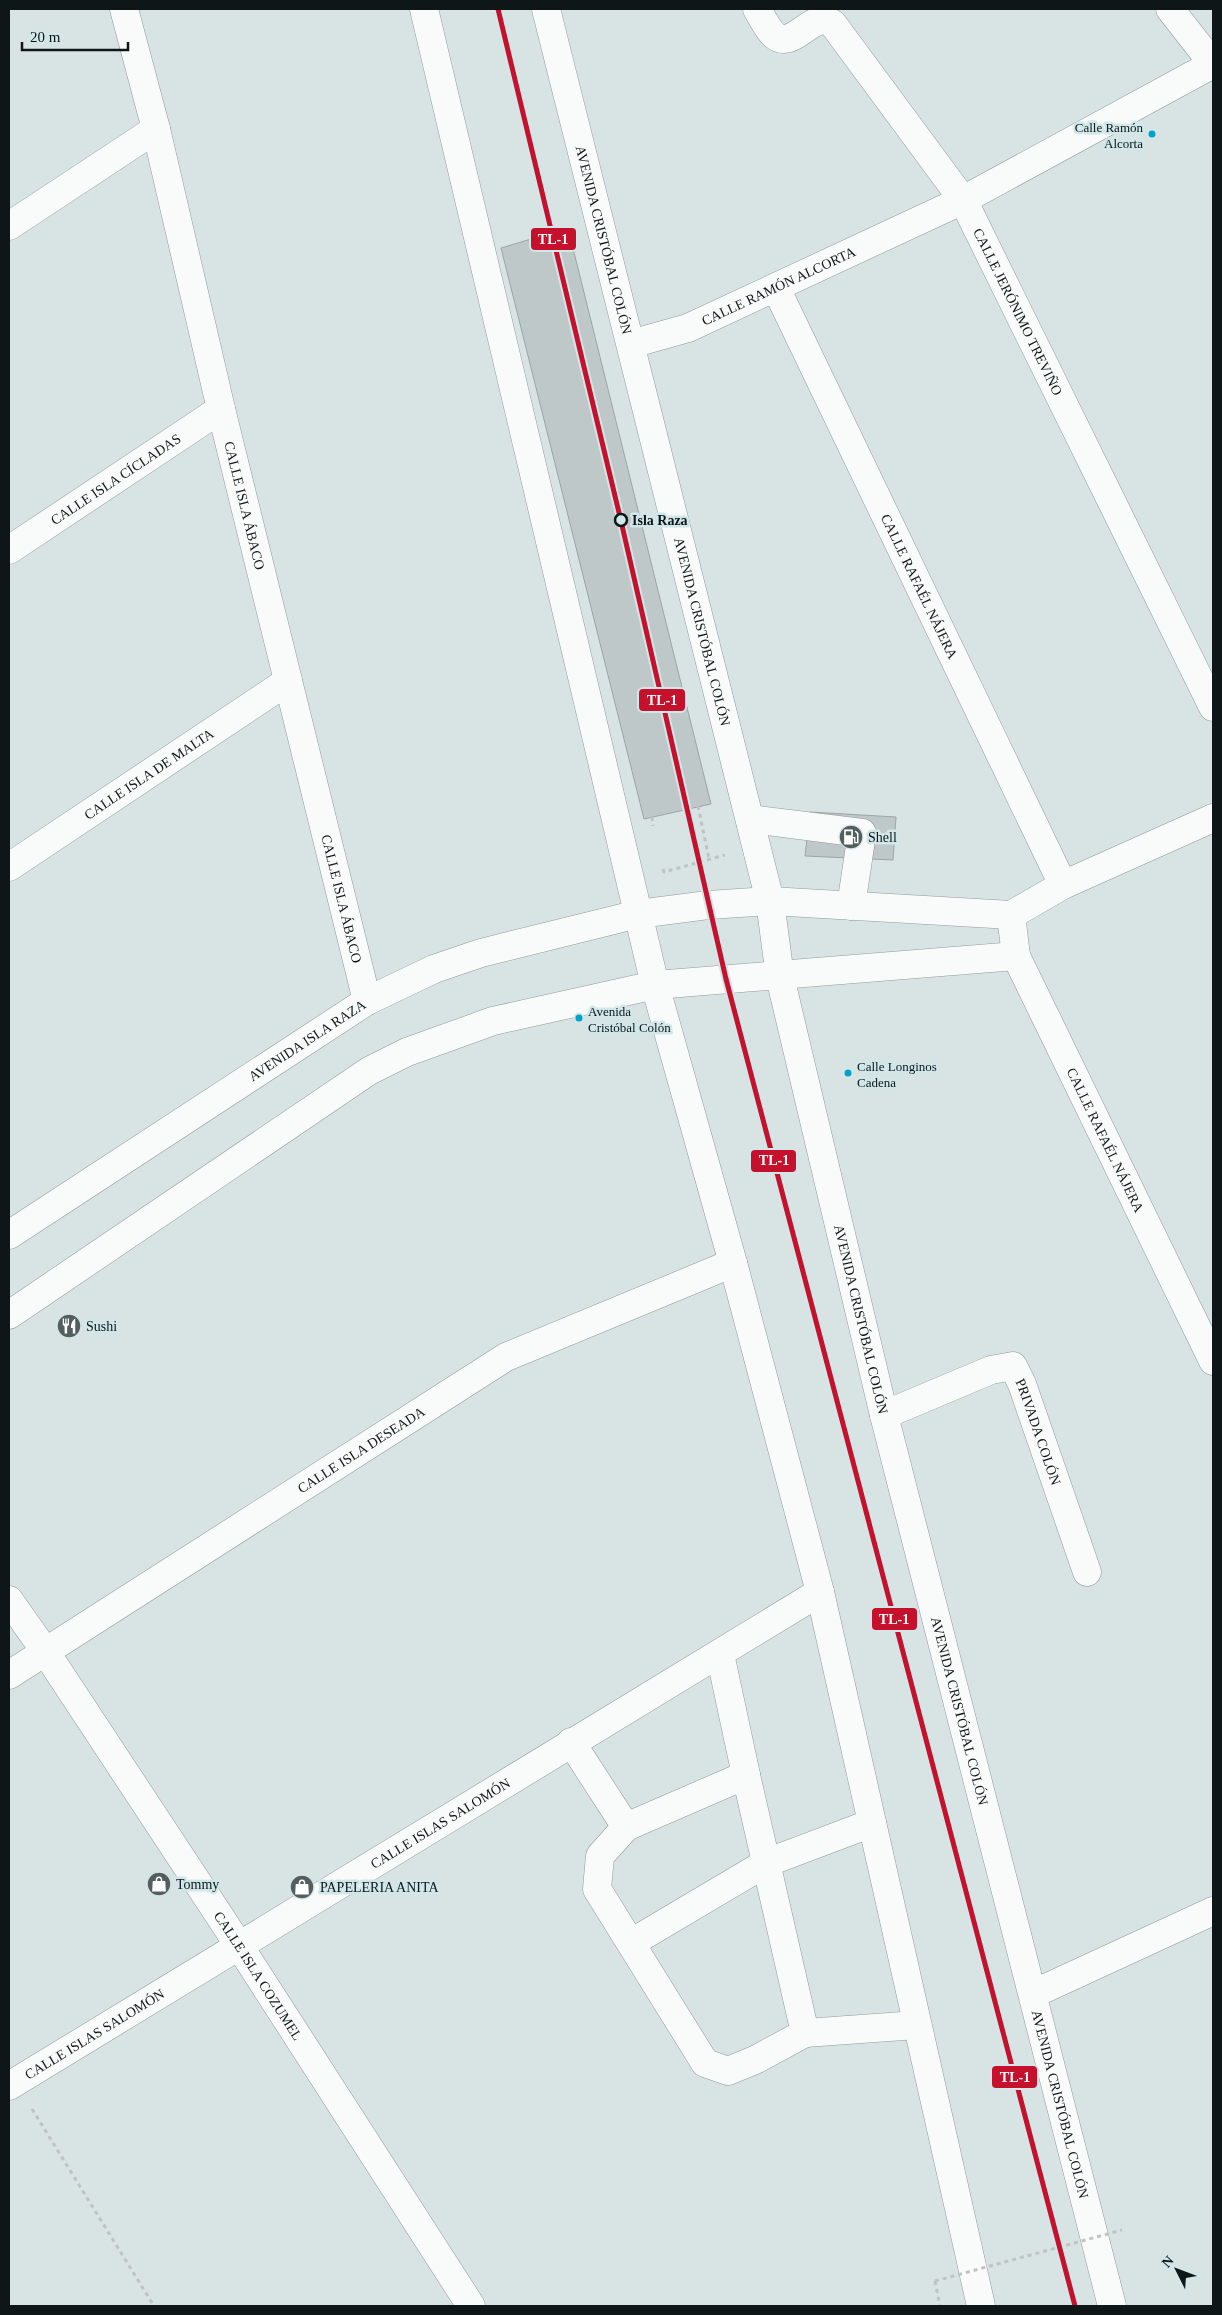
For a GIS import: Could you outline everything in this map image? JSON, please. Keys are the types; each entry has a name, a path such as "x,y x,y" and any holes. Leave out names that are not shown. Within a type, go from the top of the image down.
{"street":[{"name":"CALLE ISLA ÁBACO","path":"124,9 156,129 221,410 367,1001"},
{"path":"424,9 655,985 733,1263 820,1592 981,2306"},
{"name":"AVENIDA CRISTÓBAL COLÓN","path":"546,9 757,845 770,901 780,976 884,1415 1112,2306"},
{"name":"CALLE JERÓNIMO TREVIÑO","path":"757,9 774,35 780,38 793,37 817,20 828,20 833,24 963,200 1213,707"},
{"path":"1170,9 1213,64"},
{"name":"CALLE RAMÓN ALCORTA","path":"631,344 688,328 963,200 1213,64"},
{"path":"9,226 156,129"},
{"name":"CALLE RAFAÉL NÁJERA","path":"776,288 1063,885"},
{"name":"CALLE ISLA CÍCLADAS","path":"9,550 221,410"},
{"name":"CALLE ISLA DE MALTA","path":"9,867 288,681"},
{"path":"770,901 1011,916 1063,885 1213,818"},
{"path":"750,820 862,833 850,906"},
{"name":"AVENIDA ISLA RAZA","path":"9,1235 367,1001 434,969 480,953 638,914 708,905 770,901"},
{"name":"CALLE RAFAÉL NÁJERA","path":"1011,916 1016,956 1213,1361"},
{"path":"9,1315 370,1071 406,1052 494,1021 655,985 1016,956"},
{"name":"CALLE ISLA DESEADA","path":"9,1675 506,1357 733,1263"},
{"name":"PRIVADA COLÓN","path":"884,1415 991,1370 1013,1366 1022,1384 1087,1572"},
{"name":"CALLE ISLAS SALOMÓN","path":"12,2084 240,1947 572,1742 820,1592"},
{"name":"CALLE ISLA COZUMEL","path":"9,1600 45,1651 240,1947 471,2306"},
{"path":"720,1654 805,2033"},
{"path":"572,1742 626,1828"},
{"path":"746,1775 626,1828 600,1856 597,1889 705,2063 728,2071 755,2060 805,2033 918,2025"},
{"path":"631,1943 766,1862 872,1823"},
{"path":"1033,1994 1213,1911"}],"path":[{"path":"698,806 709,859"},
{"path":"652,817 656,835"},
{"path":"618,831 654,826"},
{"path":"662,862 664,872 757,845"},
{"path":"12,2084 154,2306"},
{"path":"940,2306 935,2281 1122,2230"}],"building":[{"name":"Isla Raza","path":"568,228 711,804 644,819 501,248"},
{"name":"Shell","path":"810,812 896,817 893,860 805,856"}],"transit line":[{"name":"TL-1","path":"498,9 621,521 726,979 1075,2306"}],"place":[{"name":"Calle Ramón Alcorta","path":"1152,134"},
{"name":"Isla Raza","path":"621,520"},
{"name":"Shell","path":"851,837"},
{"name":"Avenida Cristóbal Colón","path":"579,1018"},
{"name":"Calle Longinos Cadena","path":"848,1073"},
{"name":"Sushi","path":"69,1326"},
{"name":"Tommy","path":"159,1884"},
{"name":"PAPELERIA ANITA","path":"302,1887"}]}
